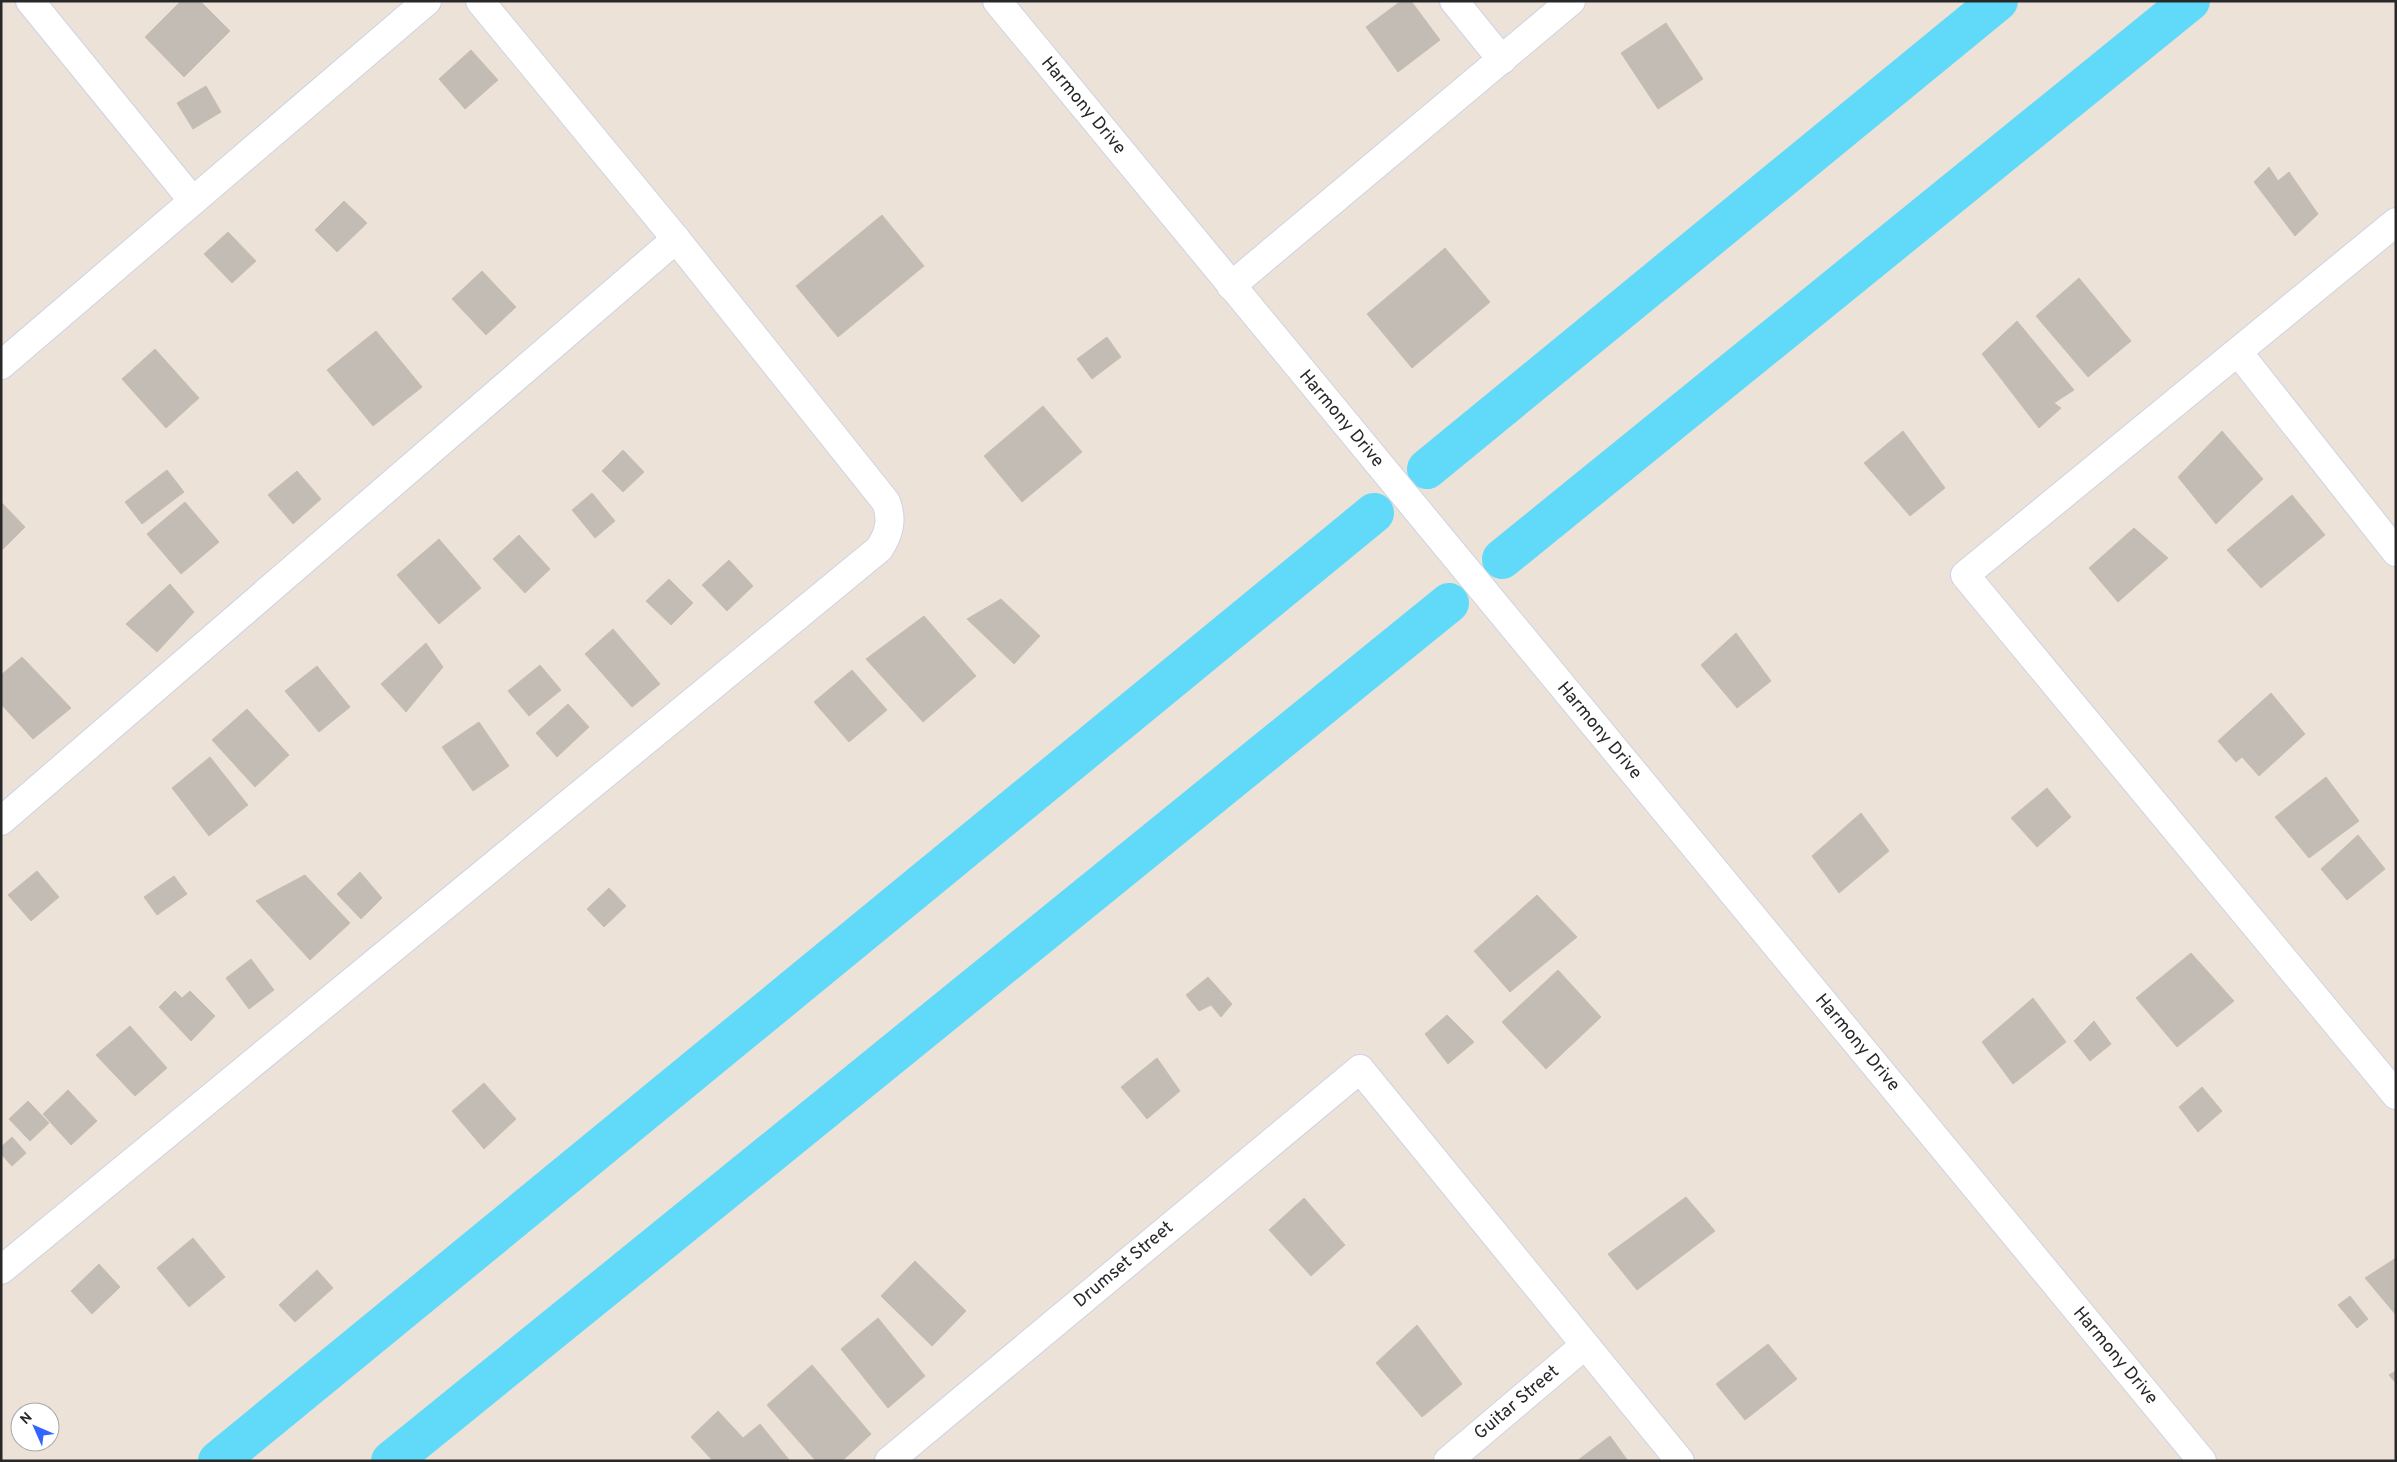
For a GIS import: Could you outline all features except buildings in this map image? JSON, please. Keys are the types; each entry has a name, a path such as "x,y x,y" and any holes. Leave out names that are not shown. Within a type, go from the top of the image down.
{"street":[{"path":"30,1 193,202"},
{"path":"1,366 427,1"},
{"path":"1,1270 871,556 882,544 890,525 890,512 886,502 676,239 480,1"},
{"name":"Harmony Drive","path":"997,1 2202,1461"},
{"path":"1454,1 1502,60"},
{"path":"1232,286 1572,1"},
{"path":"2396,222 1965,576 2396,1095"},
{"path":"1,822 676,239"},
{"path":"2238,352 2396,552"},
{"name":"Drumset Street","path":"889,1461 1360,1070 1585,1345"},
{"path":"1585,1345 1680,1461"},
{"name":"Guitar Street","path":"1448,1461 1585,1345"}],"waterway":[{"path":"1427,469 1998,1"},
{"path":"1502,559 2190,1"},
{"path":"218,1461 1374,513"},
{"path":"391,1461 1449,603"}]}
